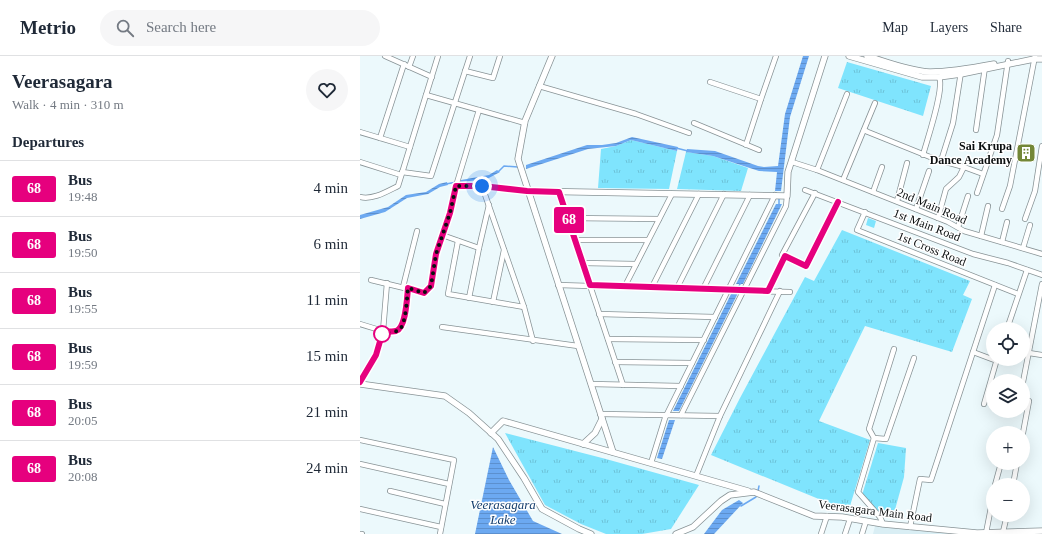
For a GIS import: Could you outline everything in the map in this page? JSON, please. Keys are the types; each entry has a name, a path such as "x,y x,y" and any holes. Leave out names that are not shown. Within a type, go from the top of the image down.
{"street":[{"path":"387,56 432,76"},
{"path":"380,138 407,66 413,56"},
{"path":"360,197 379,196 398,186 438,56"},
{"path":"360,162 401,174 431,176 470,56"},
{"path":"465,71 493,78 500,56"},
{"path":"552,56 524,123 518,159 527,191 613,452"},
{"path":"746,145 776,56"},
{"path":"680,415 742,290 786,206 788,172 825,56"},
{"path":"849,56 922,77 939,77 1034,57 1042,59"},
{"path":"867,56 907,68 929,72 962,72"},
{"path":"1002,209 1010,186 1034,57"},
{"path":"977,193 997,135 1007,63"},
{"path":"976,130 985,68"},
{"path":"941,161 953,123 962,72"},
{"path":"923,155 937,103 941,82 939,77"},
{"path":"710,82 762,99"},
{"path":"539,86 636,114 689,133"},
{"path":"817,170 847,94"},
{"path":"426,95 524,123"},
{"path":"843,180 875,103"},
{"path":"371,280 424,293 431,286 435,260 479,110"},
{"path":"694,123 759,150"},
{"path":"864,130 923,155 983,174"},
{"path":"360,132 410,148"},
{"path":"1025,219 1035,191 1042,146"},
{"name":"2nd Main Road","path":"792,162 817,170 916,209 958,227 964,232 1042,254"},
{"path":"896,201 907,163"},
{"path":"872,192 882,167"},
{"path":"938,218 946,190 959,177 964,167"},
{"path":"916,209 929,171"},
{"path":"456,186 482,186 527,191 559,192 787,196"},
{"path":"482,186 524,307 533,341"},
{"name":"1st Main Road","path":"805,190 972,254 1008,263 1042,275"},
{"path":"559,192 623,385"},
{"path":"625,286 672,194"},
{"path":"652,287 699,194"},
{"path":"677,288 724,194"},
{"path":"815,194 782,255 806,266 838,202"},
{"path":"703,289 750,195"},
{"path":"651,463 681,386 715,317 731,290 776,195"},
{"path":"958,227 968,196"},
{"path":"469,298 478,248 489,205"},
{"path":"981,236 988,206"},
{"name":"1st Cross Road","path":"865,212 857,230 1018,294"},
{"path":"568,218 659,219"},
{"path":"1002,242 1007,222"},
{"path":"1023,248 1030,224"},
{"path":"360,324 383,331 395,332 400,328 403,323 406,288 417,230"},
{"path":"442,235 478,248"},
{"path":"575,240 648,240"},
{"path":"458,241 448,294 524,307"},
{"path":"493,302 504,248"},
{"path":"768,291 785,256"},
{"path":"583,263 636,264"},
{"path":"1009,322 1027,270"},
{"path":"386,283 383,331 376,355 360,383 445,396 469,413 498,439 524,478 542,509 591,534"},
{"path":"1030,348 1042,284"},
{"path":"558,285 790,292"},
{"path":"910,527 920,478 931,480 995,285"},
{"path":"696,476 720,416 780,291"},
{"path":"600,314 715,317"},
{"path":"442,327 533,341 578,346"},
{"path":"608,339 704,340"},
{"path":"883,524 880,517 858,492 874,438 869,429 894,349"},
{"path":"973,352 986,356"},
{"path":"1030,353 1042,355"},
{"path":"874,438 886,439 914,358"},
{"path":"615,362 692,363"},
{"path":"984,404 995,366"},
{"path":"591,384 681,386"},
{"path":"601,416 720,416"},
{"path":"583,444 595,434 601,416"},
{"path":"491,433 503,421 754,492"},
{"path":"360,440 454,460 440,534"},
{"path":"360,464 449,484"},
{"path":"390,491 445,504"},
{"name":"Veerasagara Main Road","path":"676,534 693,527 721,501 730,495 754,492 814,516 827,516 883,524 977,533 1042,531"},
{"path":"360,509 441,527"},
{"path":"821,534 827,516"},
{"path":"845,534 850,519"},
{"path":"862,534 866,521"},
{"path":"986,533 988,522"},
{"path":"1003,532 1005,522"}],"shaded area":[{"path":"875,526 952,534 873,534"}],"green space":[{"path":"847,62 931,86 923,116 838,88"},
{"path":"631,140 677,151 669,189 598,188 601,149 616,146"},
{"path":"686,152 713,156 748,168 741,191 677,189"},
{"path":"868,218 876,221 874,228 866,225"},
{"path":"842,230 970,281 963,295 972,299 952,352 865,326 819,421 870,440 850,506 831,504 711,455 805,277 814,281"},
{"path":"505,433 699,485 671,529 642,534 606,534 581,524 545,505"},
{"path":"878,443 906,448 904,477 893,517 883,516 862,495"}],"water":[{"path":"803,56 809,56 790,117 781,191 775,191 777,172 759,171 713,156 686,152 687,149 715,151 758,166 778,166 785,114"},
{"path":"632,137 678,147 677,151 631,140 616,146 588,149 526,169 526,165 587,145 616,143"},
{"path":"497,170 500,172 487,179 461,182 461,180 489,175"},
{"path":"447,182 448,185 440,187 428,194 407,198 385,212 360,219 360,215 388,207 406,195 426,192 439,184"},
{"path":"776,204 782,204 743,284 736,284"},
{"path":"732,292 738,293 679,411 673,411"},
{"path":"669,420 675,420 662,459 657,458"},
{"name":"Veerasagara Lake","path":"493,447 509,480 533,521 562,534 475,534"},
{"path":"739,500 743,503 714,534 704,534 722,510"}],"waterway":[{"path":"676,148 688,151"},
{"path":"498,172 504,166 518,167"},
{"path":"446,184 462,181"},
{"path":"779,197 779,206"},
{"path":"737,290 741,282"},
{"path":"758,491 759,486"},
{"path":"741,506 756,497"}],"bus line":[{"name":"68","path":"360,382 376,355 383,331 395,332 403,323 408,288 424,293 431,286 439,242 450,213 456,186 482,186 527,191 559,192 590,285 768,291 785,256 806,266 838,202"}],"place":[{"name":"Sai Krupa Dance Academy","path":"1026,153"}],"route":[{"path":"382,334 395,332 403,323 408,288 424,293 431,286 439,242 450,213 456,186 482,186"}]}
